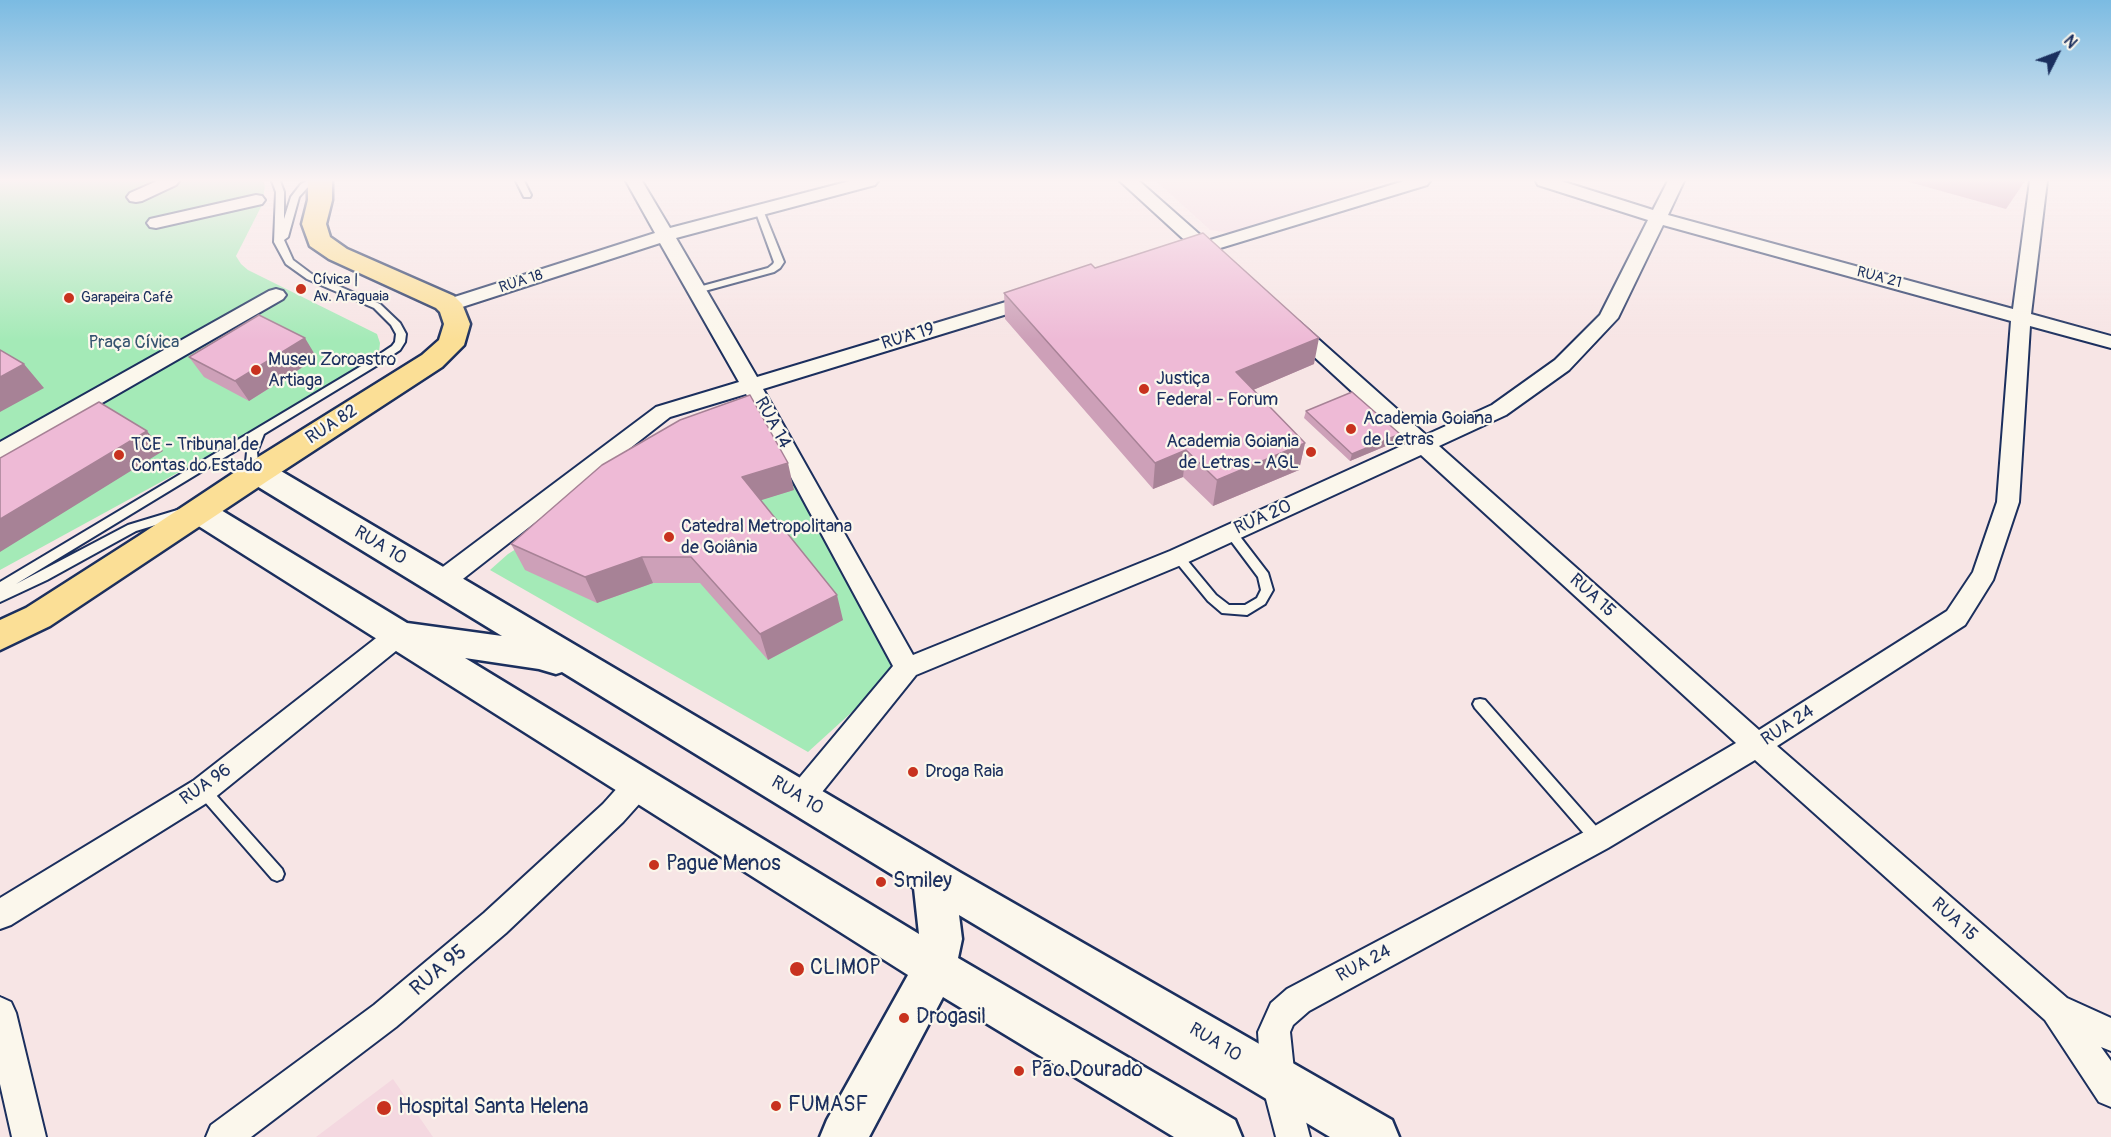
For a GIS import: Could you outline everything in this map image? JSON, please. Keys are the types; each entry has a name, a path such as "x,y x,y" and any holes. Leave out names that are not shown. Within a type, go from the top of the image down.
{"main road":[{"path":"316,234 324,245 338,254 435,296 449,305"},
{"name":"RUA 82","path":"0,636 38,617 258,472 440,356 450,345 456,330 455,314 449,305"},
{"name":"RUA 10","path":"258,472 933,878 1375,1137"},
{"path":"200,512 935,968 1218,1137"},
{"path":"398,635 539,655 592,672"},
{"path":"844,1137 935,968 940,939 933,878"}],"street":[{"name":"RUA 18","path":"449,305 669,234"},
{"path":"1188,234 1231,272"},
{"path":"1170,258 1249,234"},
{"name":"RUA 20","path":"800,798 906,668 1178,557 1426,446 1499,410 1562,366 1608,318 1650,234"},
{"name":"RUA 21","path":"1716,234 2111,342"},
{"name":"RUA 24","path":"1293,1137 1278,1080 1274,1032 1282,1014 1298,1000 1598,839 1757,745 1956,618 1984,574 2008,502 2021,318 2032,234"},
{"name":"RUA 14","path":"666,235 906,668"},
{"name":"RUA 19","path":"441,582 663,412 1057,292"},
{"path":"0,452 276,295"},
{"name":"RUA 15","path":"1275,311 1757,745 2056,1009 2111,1090"},
{"name":"RUA 96","path":"0,915 203,790 398,635"},
{"name":"RUA 95","path":"223,1137 385,1016 467,947 573,852 639,784"},
{"name":"RUA 15","path":"2056,1009 2111,1035"},
{"path":"0,1013 29,1137"}],"lane":[{"path":"279,234 280,247"},
{"path":"280,247 284,234"},
{"path":"698,290 771,270 777,266 779,262 768,234"},
{"name":"RUA 82","path":"0,588 396,348 401,334 395,322 376,306 301,272 289,262 280,247"},
{"path":"258,472 252,462 252,452 260,432"},
{"path":"0,597 43,578 132,528 172,514 200,512"},
{"path":"1178,557 1212,598 1227,610 1247,610 1261,601 1268,590 1264,576 1231,532"},
{"path":"1479,704 1598,839"},
{"path":"203,790 278,874"}],"shaded area":[{"name":"Hospital Santa Helena","path":"393,1079 433,1137 316,1137"}],"green space":[{"name":"Praça Cívica","path":"0,234 247,234 236,256 248,270 377,334 380,343 379,352 370,361 259,432 223,448 0,570"},
{"path":"750,403 904,648 896,672 808,752 490,570 508,554"}],"building":[{"path":"1204,234 1319,338 1236,372 1305,443 1217,480 1186,450 1155,463 1004,293 1091,264 1095,268"},
{"path":"259,315 305,338 235,381 189,357"},
{"path":"0,350 24,364 0,377"},
{"name":"Academia Goiana de Letras","path":"1352,392 1400,434 1352,454 1306,411"},
{"name":"Catedral Metropolitana de Goiânia","path":"750,395 788,463 742,477 837,595 760,634 691,557 642,557 585,577 511,544 602,465 680,420"},
{"path":"99,402 147,431 0,519 0,458"}],"place":[{"name":"Cívica | Av. Araguaia","path":"301,289"},
{"name":"Garapeira Café","path":"69,298"},
{"name":"Museu Zoroastro Artiaga","path":"256,370"},
{"name":"Justiça Federal - Forum","path":"1144,389"},
{"name":"Academia Goiana de Letras","path":"1351,429"},
{"name":"Academia Goiania de Letras - AGL","path":"1311,452"},
{"name":"TCE - Tribunal de Contas do Estado","path":"119,455"},
{"name":"Catedral Metropolitana de Goiânia","path":"669,537"},
{"name":"Droga Raia","path":"913,772"},
{"name":"Pague Menos","path":"654,865"},
{"name":"Smiley","path":"881,882"},
{"name":"CLIMOP","path":"797,969"},
{"name":"Drogasil","path":"904,1018"},
{"name":"Pão Dourado","path":"1019,1071"},
{"name":"FUMASF","path":"776,1106"},
{"name":"Hospital Santa Helena","path":"384,1108"}]}
